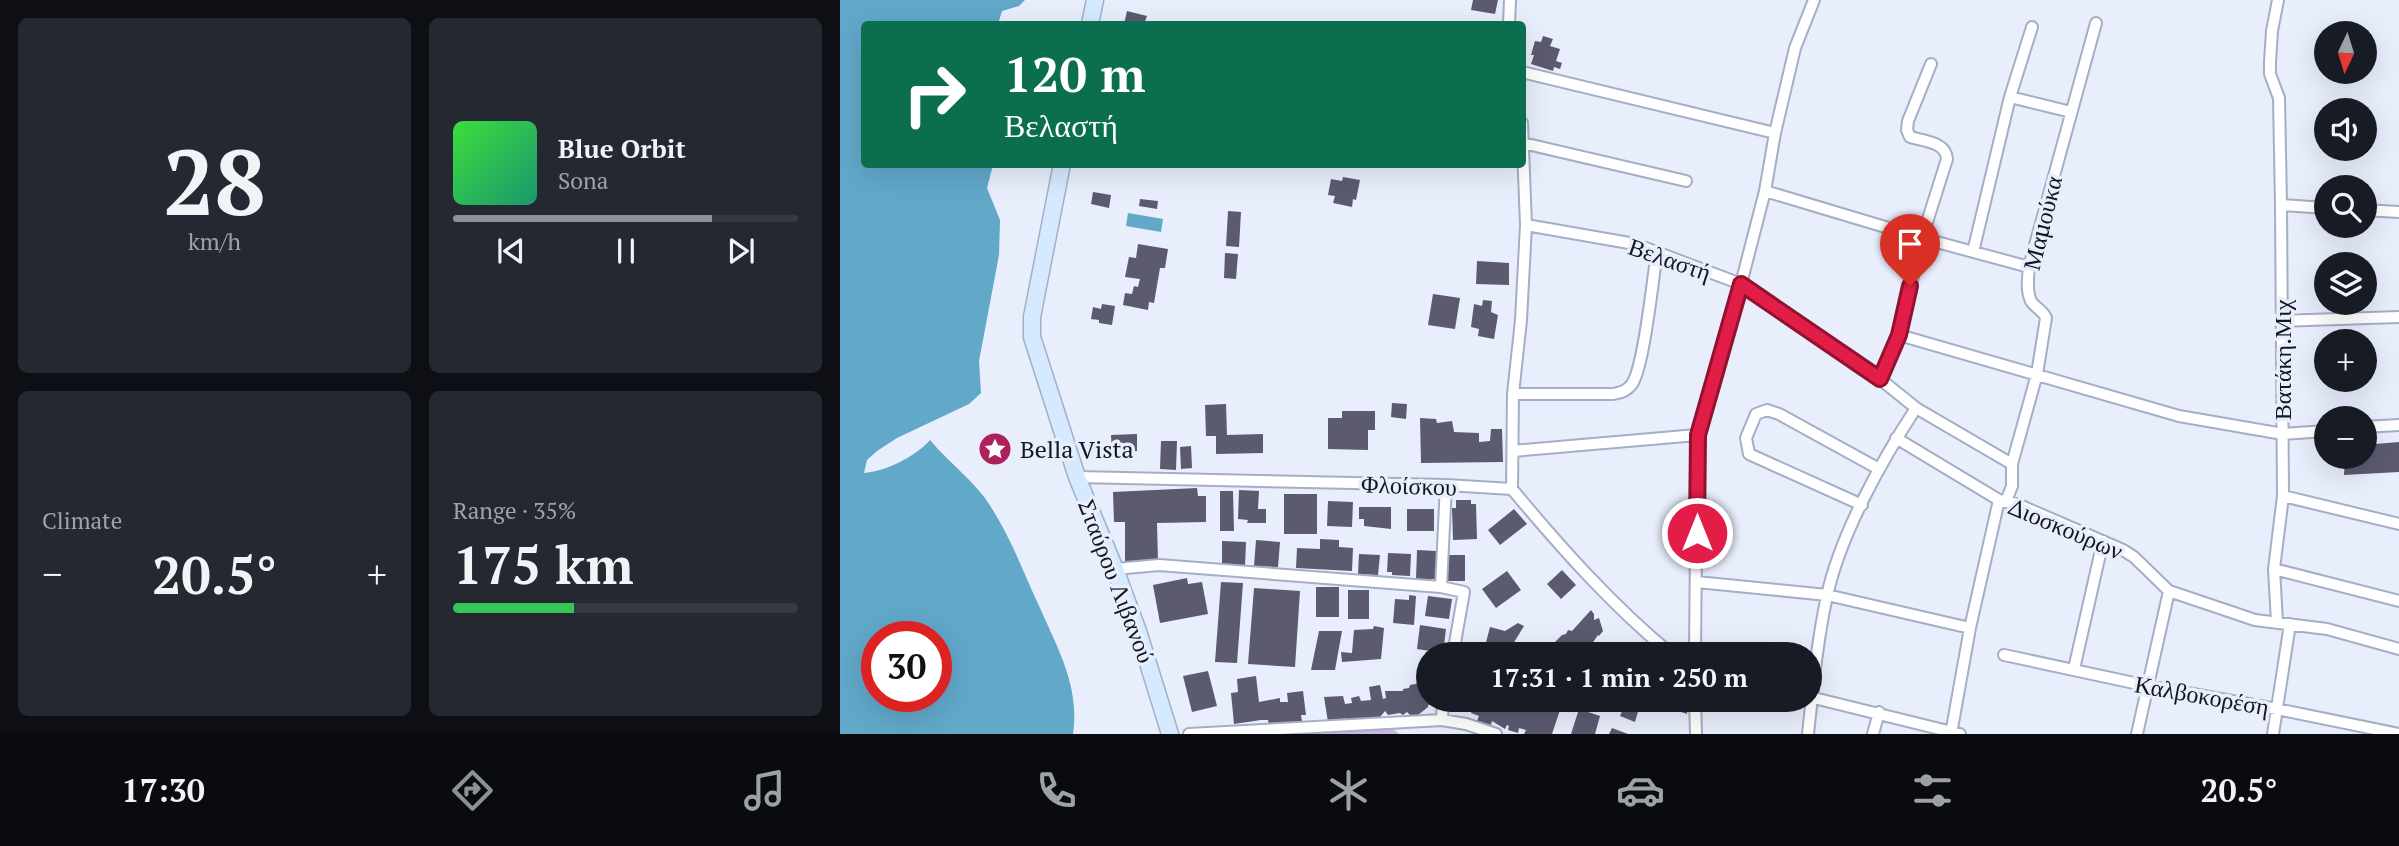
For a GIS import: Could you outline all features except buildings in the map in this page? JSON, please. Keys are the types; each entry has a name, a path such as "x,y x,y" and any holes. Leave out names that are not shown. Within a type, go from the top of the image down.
{"main road":[{"path":"1091,21 1095,0"},
{"name":"Σταύρου Λιβανού","path":"1061,168 1032,317 1032,337 1077,477 1146,654 1170,734"}],"street":[{"path":"1508,21 1510,0"},
{"path":"1695,642 1698,435 1765,191 1795,48 1814,0"},
{"name":"Βατάκη.Μιχ","path":"2277,622 2274,569 2283,496 2283,321 2279,98 2270,74 2270,62 2278,0"},
{"name":"Μαμούκα","path":"1955,733 1970,628 2003,500 2012,486 2012,464 2037,374 2046,318 2032,302 2028,287 2029,267 2096,23"},
{"path":"1973,252 2010,97 2032,27"},
{"path":"1880,379 1899,335 1922,238 1947,159 1947,153 1941,146 1910,136 1907,130 1908,121 1931,64"},
{"path":"1526,73 1775,134"},
{"path":"2010,97 2071,112"},
{"path":"1526,144 1686,181"},
{"path":"1524,168 1526,225 1521,320 1513,394 1512,489 1589,578 1656,642"},
{"path":"1765,191 2029,267"},
{"path":"2281,205 2314,207"},
{"path":"2377,211 2399,212"},
{"name":"Βελαστή","path":"1526,225 1635,244 1741,284 1880,379 1916,408 2012,464"},
{"path":"1513,394 1613,394 1620,393 1632,384 1639,362 1657,252"},
{"path":"2283,321 2399,317"},
{"path":"1899,335 2179,416 2283,434 2314,432"},
{"path":"1820,642 1827,595 1843,547 1879,469 1916,408"},
{"path":"1862,505 1749,454 1746,443 1756,414 1767,410 1779,414 1879,469"},
{"path":"2377,427 2399,425"},
{"path":"1513,451 1698,435"},
{"name":"Διοσκούρων","path":"1896,438 2003,500 2103,541 2134,557 2169,591 2255,620 2327,629 2399,649"},
{"name":"Φλοίσκου","path":"1077,477 1446,485 1512,489"},
{"path":"1441,587 1446,485"},
{"path":"2283,496 2399,524"},
{"path":"2074,669 2103,541"},
{"path":"1115,569 1158,565 1441,587 1464,592 1454,642"},
{"path":"2274,569 2399,601"},
{"path":"1697,582 1827,595 1970,628"},
{"path":"2137,734 2169,591"},
{"path":"2273,734 2290,624"},
{"name":"Καλβοκορέση","path":"2004,655 2148,686 2399,734"},
{"path":"1822,699 1955,733"},
{"path":"1442,712 1442,720"},
{"path":"1695,712 1696,734"},
{"path":"1808,734 1810,712"},
{"path":"1872,734 1879,712"},
{"path":"1189,734 1442,720 1466,724 1496,734"}],"shaded area":[{"path":"1393,729 1399,734 1316,734"}],"water":[{"path":"840,0 1025,0 1019,6 1002,11 999,21 861,21 861,168 992,168 987,188 1000,220 999,255 979,361 981,393 969,404 897,438 877,451 867,460 864,473 900,462 930,440 970,480 998,519 1060,653 1070,684 1073,734 840,734"},
{"path":"1128,213 1163,219 1161,232 1126,226"}],"place":[{"name":"Bella Vista","path":"995,449"}],"route":[{"path":"1697,533 1698,435 1741,284 1880,379 1899,335 1910,286"}]}
